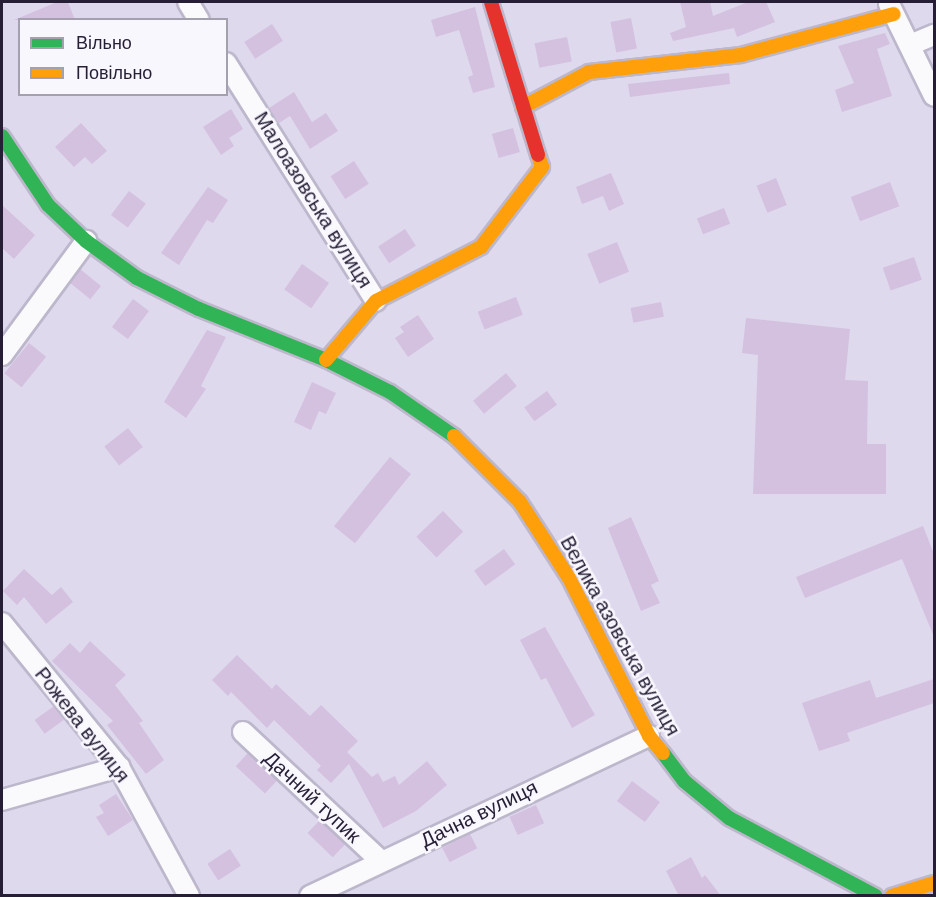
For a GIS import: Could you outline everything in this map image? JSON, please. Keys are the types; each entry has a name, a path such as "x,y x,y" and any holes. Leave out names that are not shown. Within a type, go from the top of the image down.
{"street":[{"path":"188,2 198,18"},
{"path":"376,301 481,247 542,167 491,2"},
{"path":"523,107 589,72 741,55 891,8 934,96"},
{"path":"910,45 934,35"},
{"name":"Малоазовська вулиця","path":"228,66 376,301 326,360"},
{"name":"Велика азовська вулиця","path":"2,136 48,205 86,241 137,278 199,309 326,360 390,392 460,440 520,502 569,578 649,736 684,781 729,818 876,896"},
{"path":"2,355 86,241"},
{"name":"Рожева вулиця","path":"2,623 119,767 189,896"},
{"name":"Дачний тупик","path":"243,732 381,861"},
{"name":"Дачна вулиця","path":"310,896 649,736"},
{"path":"2,800 119,767"},
{"path":"892,896 934,883"}],"building":[{"path":"57,2 68,2 74,18 19,18"},
{"path":"680,2 710,2 713,16 748,2 766,2 775,22 737,37 734,28 673,41 670,33 686,27"},
{"path":"475,7 495,87 473,93 468,77 473,75 459,30 436,37 431,20"},
{"path":"631,18 637,48 616,52 610,22"},
{"path":"272,24 283,41 255,59 244,42"},
{"path":"885,33 890,44 877,49 892,96 842,112 835,90 854,83 838,46"},
{"path":"567,37 572,62 539,68 535,43"},
{"path":"729,73 730,84 630,97 628,84"},
{"path":"294,92 312,122 326,113 338,131 310,149 290,116 279,123 269,108"},
{"path":"231,109 243,129 229,138 234,146 221,155 203,127"},
{"path":"81,123 107,151 92,164 85,157 74,167 55,147"},
{"path":"513,128 520,152 499,158 492,134"},
{"path":"354,161 369,184 345,199 331,176"},
{"path":"611,173 624,204 609,211 603,196 582,204 576,187"},
{"path":"776,178 787,205 767,213 757,186"},
{"path":"890,182 899,206 860,221 851,197"},
{"path":"208,187 228,200 213,223 207,220 179,265 161,253"},
{"path":"129,191 146,204 128,228 111,215"},
{"path":"2,205 35,235 14,259 2,248"},
{"path":"724,208 730,224 703,234 697,218"},
{"path":"405,229 416,246 389,263 378,246"},
{"path":"617,242 629,272 599,284 587,254"},
{"path":"914,257 922,280 891,290 883,268"},
{"path":"302,264 329,283 311,308 284,289"},
{"path":"80,269 101,286 90,299 69,282"},
{"path":"516,297 523,315 485,329 478,312"},
{"path":"133,299 149,311 128,339 112,327"},
{"path":"661,302 664,317 633,323 631,308"},
{"path":"418,315 434,339 408,357 395,338 404,332 400,327"},
{"path":"746,318 850,329 845,380 868,381 867,444 886,444 886,494 753,494 758,355 742,353"},
{"path":"207,330 226,337 201,386 206,389 186,418 164,402"},
{"path":"29,343 46,357 22,387 4,373"},
{"path":"506,373 517,386 484,414 473,401"},
{"path":"312,382 336,393 326,414 319,411 311,430 294,422"},
{"path":"547,391 557,405 534,421 524,407"},
{"path":"128,428 143,447 119,465 104,446"},
{"path":"390,457 411,474 355,543 334,526"},
{"path":"443,511 463,532 437,558 416,537"},
{"path":"631,517 659,581 651,585 660,603 641,611 608,528"},
{"path":"923,526 934,554 934,637 902,559 805,598 796,577"},
{"path":"504,549 515,564 485,586 474,571"},
{"path":"24,569 52,595 61,587 73,602 46,624 24,597 17,605 3,591"},
{"path":"545,627 595,715 572,728 546,678 541,680 520,640"},
{"path":"90,641 126,675 115,685 143,721 139,723 164,760 146,774 107,725 113,721 52,661 70,643 80,653"},
{"path":"237,655 272,689 276,684 310,716 321,705 358,741 347,752 372,777 378,773 383,782 395,776 399,785 427,761 447,785 416,811 383,828 349,764 331,783 317,770 321,766 274,720 267,728 231,692 228,696 212,680"},
{"path":"934,679 934,703 847,733 850,741 819,751 802,703 870,680 876,698"},
{"path":"54,706 64,720 45,734 35,720"},
{"path":"248,753 277,780 265,793 236,766"},
{"path":"632,781 660,802 645,822 617,801"},
{"path":"116,794 133,820 108,836 96,817 104,813 99,805"},
{"path":"536,805 544,823 518,835 510,817"},
{"path":"320,820 345,844 333,857 307,833"},
{"path":"470,834 477,848 450,862 442,848"},
{"path":"230,849 241,866 218,880 207,864"},
{"path":"691,857 702,878 705,875 721,896 679,896 666,871"}],"traffic: fast":[{"path":"2,136 48,205 86,241 137,278 199,309 326,360 390,392 454,436"},
{"path":"663,753 684,781 729,818 876,896"}],"traffic: slow":[{"path":"523,107 589,72 741,55 894,14"},
{"path":"326,360 376,301 481,247 542,167 538,155"},
{"path":"454,436 520,502 569,578 649,736 663,753"},
{"path":"892,896 934,883"}],"traffic: jam":[{"path":"491,2 538,155"}]}
